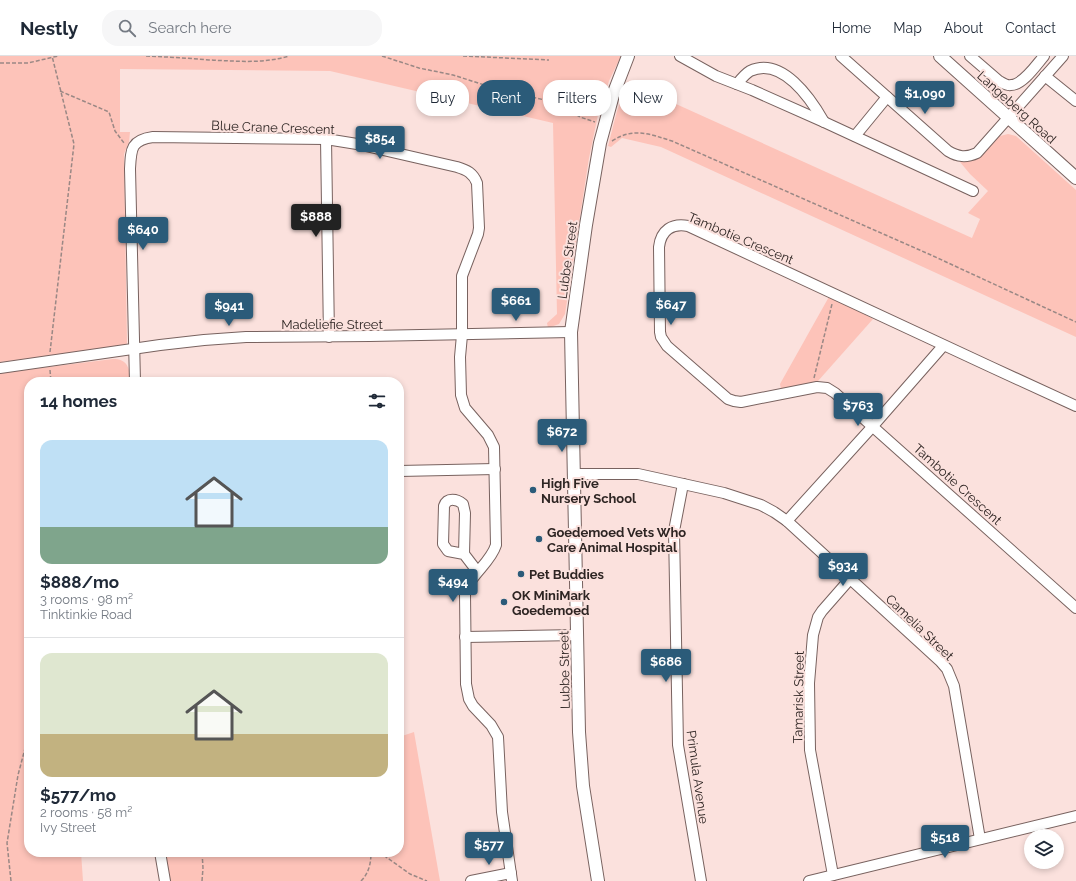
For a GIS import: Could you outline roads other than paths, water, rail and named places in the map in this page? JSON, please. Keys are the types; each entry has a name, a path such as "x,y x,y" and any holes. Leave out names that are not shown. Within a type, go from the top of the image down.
{"main road":[{"name":"Lubbe Street","path":"598,881 583,786 580,752 571,332 586,225 600,143 613,95 628,56"},
{"name":"Langeberg Road","path":"940,56 1076,178"}],"street":[{"path":"680,56 716,76 824,122 972,191"},
{"path":"841,56 948,151 954,155 961,156 967,156 977,152 1063,56"},
{"path":"970,56 999,81 1012,86 1023,80 1044,56"},
{"path":"737,84 749,72 756,69 768,68 777,70 792,79 804,92 824,122"},
{"path":"1045,76 1076,101"},
{"path":"855,136 887,97"},
{"name":"Blue Crane Crescent","path":"134,349 131,153 133,147 140,140 153,137 326,139 357,144 457,167 471,172 477,183 478,234 462,276 462,335"},
{"path":"326,139 329,337"},
{"name":"Tambotie Crescent","path":"1076,406 943,346 834,293 688,226 681,225 667,229 660,241 660,332 661,337 667,346 728,399 734,401 741,402 811,388 823,387 836,392 1076,608"},
{"name":"Madeliefie Street","path":"0,368 197,341 239,338 571,332"},
{"path":"462,335 460,357 462,402 492,442 495,454 496,545 490,558 468,583 464,594 466,684 469,699 473,706 491,725 498,737 502,812 512,877 471,881"},
{"path":"787,521 943,346"},
{"path":"134,349 135,377"},
{"path":"404,471 495,469"},
{"name":"Camelia Street","path":"574,474 638,474 724,493 762,505 787,521 947,669 954,686 980,839"},
{"name":"Primula Avenue","path":"683,484 674,530 678,745 679,759 701,881"},
{"path":"464,554 448,551 443,544 444,506 445,503 450,500 462,502 464,507 464,554 478,571"},
{"name":"Tamarisk Street","path":"833,875 810,750 809,683 813,635 818,617 850,579"},
{"path":"465,637 577,635"},
{"path":"809,881 1076,816"},
{"path":"161,857 165,881"}],"place":[{"name":"High Five Nursery School","path":"533,490"},
{"name":"Goedemoed Vets Who Care Animal Hospital","path":"539,539"},
{"name":"Pet Buddies","path":"521,574"},
{"name":"OK MiniMark Goedemoed","path":"504,602"}]}
